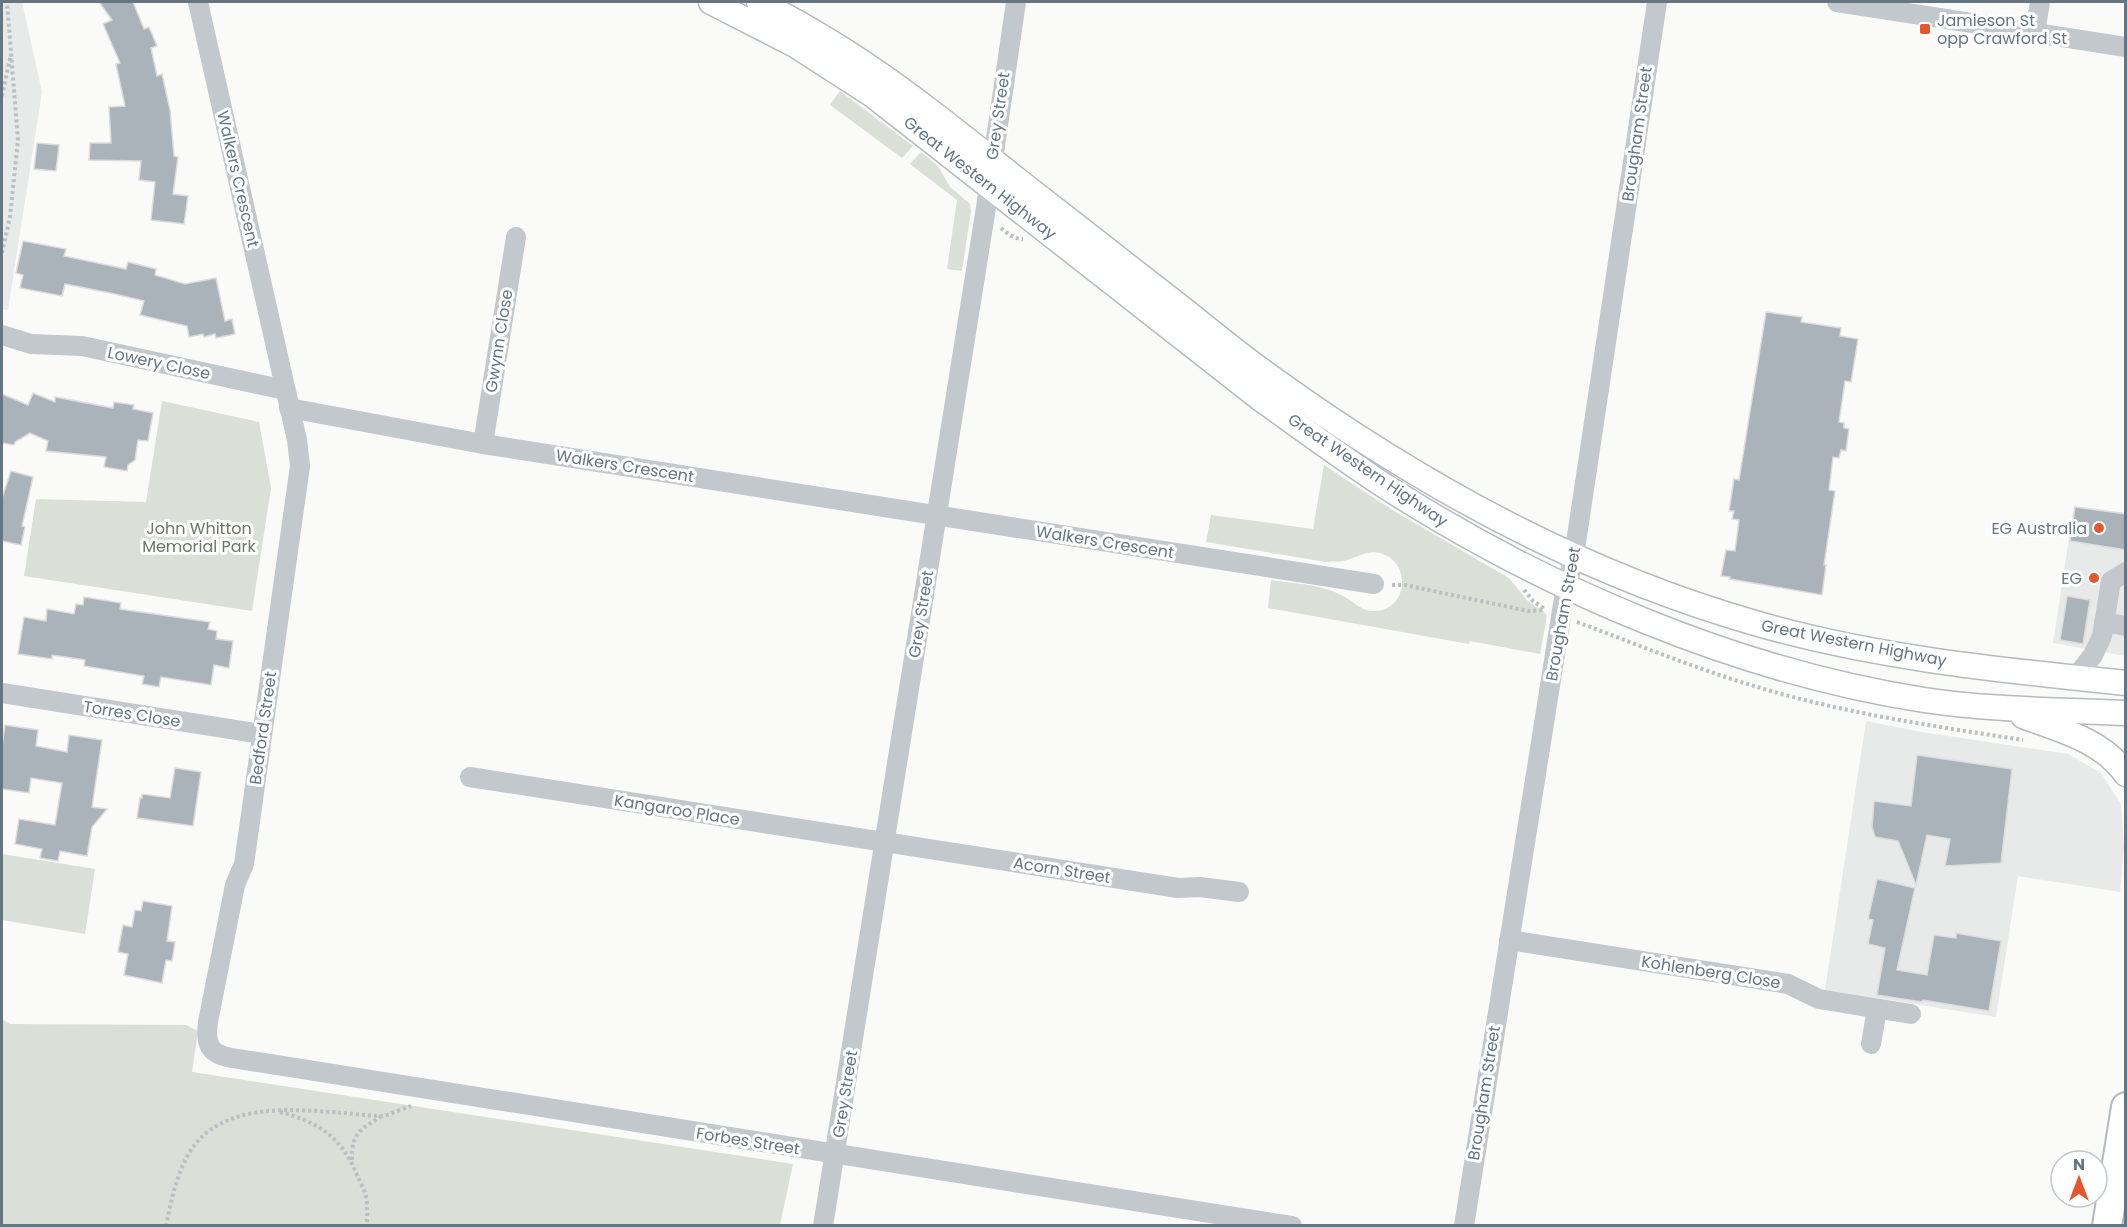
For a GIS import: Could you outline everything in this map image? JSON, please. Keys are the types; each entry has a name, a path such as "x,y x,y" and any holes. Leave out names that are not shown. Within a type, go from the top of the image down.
{"highway":[{"path":"2107,1226 2126,1107"}],"main road":[{"name":"Great Western Highway","path":"711,2 759,25 836,70 874,96 1261,399 1354,465 1480,543 1567,587 1664,628 1778,667 1854,686 1921,699 1974,706 2126,713"},
{"name":"Great Western Highway","path":"759,2 824,38 871,68 1267,375 1353,434 1437,486 1574,556 1693,603 1754,623 1818,639 1917,658 2126,683"},
{"path":"2002,708 2090,742 2111,757 2126,774"}],"street":[{"name":"Walkers Crescent","path":"198,2 287,399 483,444 1374,584"},
{"name":"Grey Street","path":"823,1226 989,186 1016,2"},
{"name":"Brougham Street","path":"1464,1226 1509,940 1574,556 1657,2"},
{"path":"1837,2 2126,47"},
{"path":"2035,33 2040,2"},
{"name":"Gwynn Close","path":"483,444 516,237"},
{"name":"Lowery Close","path":"2,335 31,344 82,346 287,399"},
{"name":"Bedford Street","path":"209,1046 208,1022 235,885 244,864 299,479 300,454 287,399"},
{"path":"2075,678 2097,649 2111,581 2126,572"},
{"path":"2104,622 2126,626"},
{"name":"Torres Close","path":"2,693 262,734"},
{"name":"Kangaroo Place","path":"470,777 885,843"},
{"name":"Acorn Street","path":"885,843 1178,888 1200,887 1239,892"},
{"name":"Kohlenberg Close","path":"1509,940 1788,984 1819,999 1911,1014"},
{"path":"1871,1044 1877,1009"},
{"name":"Forbes Street","path":"209,1046 216,1054 222,1056 438,1092 1292,1226"}],"path":[{"path":"2,253 10,217 18,140 7,2"},
{"path":"2,96 11,50"},
{"path":"1374,584 1405,585 1528,611 1547,610"},
{"path":"352,1163 352,1148 358,1131 383,1116 420,1103 438,1092"},
{"path":"166,1226 182,1168 189,1152 218,1125 237,1117 274,1111 383,1116"},
{"path":"274,1111 298,1117 318,1126 333,1137 352,1163 366,1195 367,1226"}],"shaded area":[{"path":"2,2 22,2 42,92 8,310 2,309"},
{"name":"EG","path":"2074,506 2125,513 2125,656 2053,643"},
{"path":"1866,721 1922,732 2068,754 2101,773 2121,804 2124,846 2120,892 2018,876 1996,1017 1825,990"}],"green space":[{"path":"840,91 913,146 902,158 830,105"},
{"path":"921,152 938,166 950,187 970,204 971,211 962,271 947,269 957,200 910,164"},
{"name":"John Whitton Memorial Park","path":"162,401 259,422 271,488 252,611 24,576 36,499 146,502"},
{"path":"1324,465 1394,511 1509,578 1528,601 1547,616 1540,654 1470,641 1469,644 1268,608 1271,580 1326,589 1371,611 1387,608 1400,594 1401,575 1397,566 1390,558 1380,553 1362,555 1344,561 1326,562 1206,542 1211,515 1313,529"},
{"path":"2,854 95,869 85,934 2,920"},
{"path":"2,1019 10,1024 186,1025 198,1031 192,1072 793,1164 780,1225 2,1225"}],"building":[{"path":"99,2 133,2 144,29 149,27 157,46 151,48 157,76 162,74 170,110 174,156 178,157 173,194 188,196 184,224 151,220 155,182 139,180 141,161 89,160 90,143 111,143 109,107 125,106 116,64 120,63 103,24 112,20"},
{"path":"37,143 59,145 56,171 34,169"},
{"path":"23,241 66,249 64,256 126,269 128,262 156,269 155,275 185,284 216,278 225,321 232,319 235,334 216,338 215,334 189,337 187,326 140,315 144,301 115,294 65,284 62,296 20,288 23,275 16,273"},
{"path":"1766,312 1802,317 1801,322 1841,328 1840,336 1858,339 1851,382 1845,381 1839,422 1844,423 1844,428 1849,429 1846,451 1841,450 1839,458 1833,457 1829,490 1835,491 1822,595 1721,576 1726,550 1735,551 1739,520 1732,519 1734,511 1729,511 1734,479 1739,480"},
{"path":"33,393 55,402 55,397 113,408 114,402 134,405 133,409 153,413 148,441 138,440 135,460 128,465 127,471 104,467 106,457 46,451 48,441 30,433 14,445 2,443 2,394 28,405"},
{"path":"11,471 33,477 22,526 25,527 21,545 2,541 2,498"},
{"name":"EG Australia","path":"2075,507 2126,514 2126,550 2070,541"},
{"path":"2067,596 2090,600 2083,644 2060,640"},
{"path":"84,597 121,603 120,609 210,622 208,629 217,631 216,639 233,641 229,668 214,665 211,685 161,677 159,687 142,684 144,676 84,666 85,660 52,655 52,659 18,654 24,617 46,621 47,609 74,614 76,604 83,605"},
{"path":"5,725 38,730 36,746 67,752 69,735 102,740 92,807 107,809 92,827 87,856 60,851 58,861 40,858 42,849 15,844 19,819 55,825 62,783 31,778 29,793 2,789 2,747"},
{"path":"1917,755 2012,769 2001,863 1945,866 1950,839 1927,835 1916,885 1898,841 1875,837 1872,827 1874,801 1911,806"},
{"path":"175,768 201,772 193,826 137,818 142,794 170,798"},
{"path":"1877,879 1915,888 1897,970 1927,975 1934,935 1956,938 1956,933 2001,941 1989,1011 1877,995 1885,948 1868,944 1873,920 1868,919"},
{"path":"143,901 172,906 167,941 175,942 172,961 166,960 162,983 124,975 128,954 118,952 123,925 132,927 135,910 141,911"}],"place":[{"name":"Jamieson St opp Crawford St","path":"1925,29"},
{"name":"EG Australia","path":"2099,528"},
{"name":"EG","path":"2094,578"}]}
